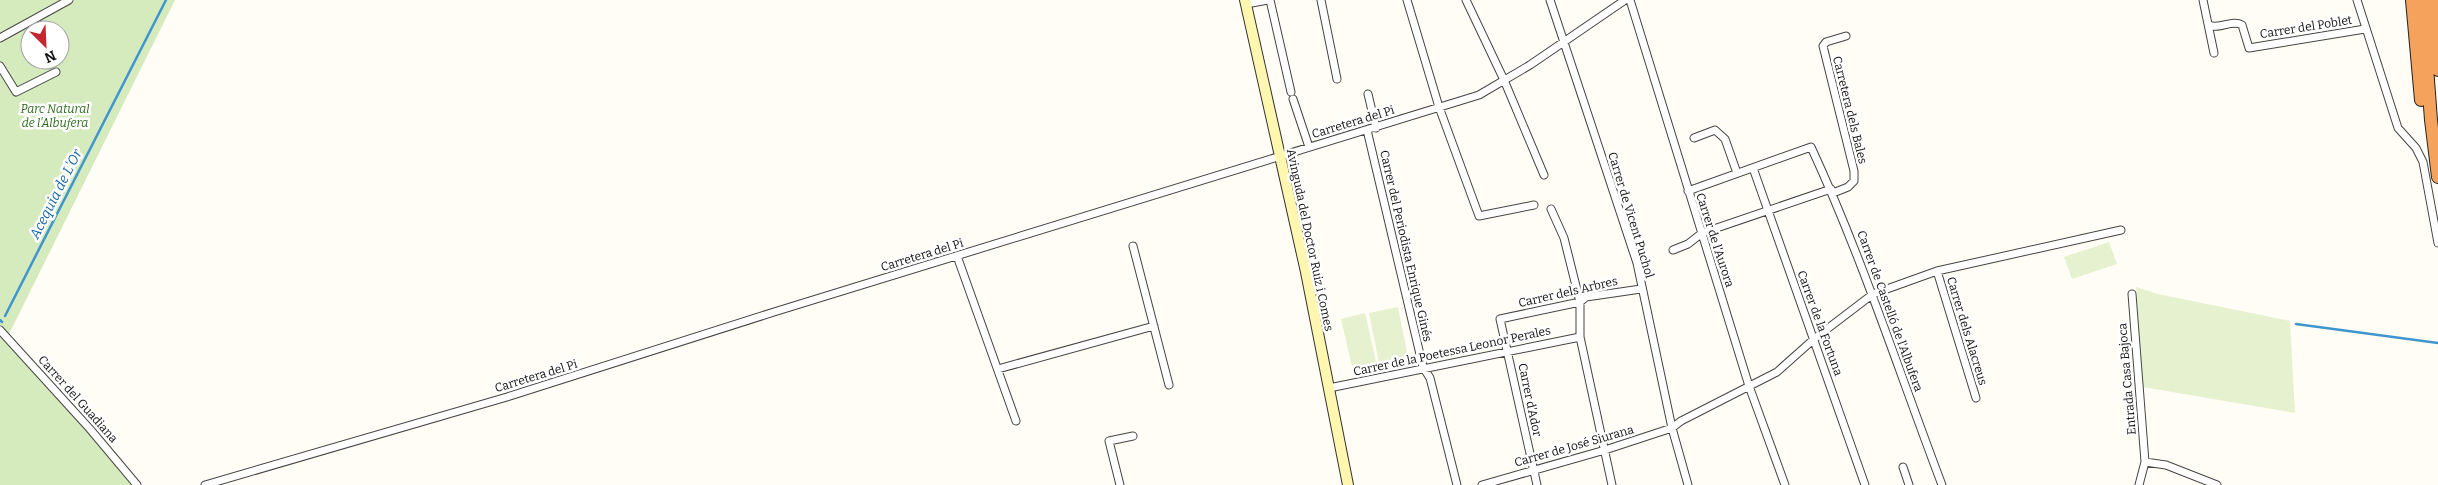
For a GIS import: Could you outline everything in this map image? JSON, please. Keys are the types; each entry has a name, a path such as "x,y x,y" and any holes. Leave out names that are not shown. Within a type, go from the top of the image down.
{"highway":[{"path":"2412,0 2422,114 2428,146 2437,174"},
{"path":"2422,0 2437,174"},
{"path":"2432,0 2438,70"}],"street":[{"path":"0,38 70,0"},
{"path":"1245,2 1269,0 1292,95 1309,147"},
{"path":"1321,0 1337,79"},
{"path":"1407,0 1439,107 1478,216 1534,204"},
{"path":"1466,0 1504,80 1544,175"},
{"name":"Carrer de Vicent Puchol","path":"1550,0 1637,263 1672,428 1688,485"},
{"name":"Carretera del Pi","path":"205,485 507,397 1479,95 1565,41 1625,0"},
{"name":"Carrer de l'Aurora","path":"1630,0 1749,386 1785,485"},
{"path":"2203,0 2214,53"},
{"path":"2357,0 2398,128 2416,148 2423,162 2438,243"},
{"name":"Avinguda del Doctor Ruiz i Comes","path":"1245,2 1306,272 1348,485"},
{"name":"Carrer del Poblet","path":"2209,25 2213,27 2238,23 2242,25 2249,48 2365,29"},
{"name":"Carretera dels Bales","path":"1673,250 1688,244 1702,232 1767,210 1848,187 1854,181 1854,172 1823,46 1826,42 1846,36"},
{"path":"0,66 12,94 56,72"},
{"path":"1368,94 1376,128"},
{"name":"Carrer del Periodista Enrique Ginés","path":"1367,130 1423,368 1430,378 1457,485"},
{"path":"1694,138 1715,130 1725,139 1737,173"},
{"name":"Carrer de Castelló de l'Albufera","path":"1753,168 1812,147 1832,191 1873,294 1942,485"},
{"path":"1688,191 1753,168"},
{"name":"Carrer de la Fortuna","path":"1753,168 1865,485"},
{"path":"1551,209 1564,238 1580,302 1580,337 1612,485"},
{"name":"Carrer de José Siurana","path":"1482,485 1605,450 1672,428 1681,420 1777,372 1814,338 1873,294 1937,271 2121,230"},
{"path":"1133,246 1169,385"},
{"path":"957,256 1016,421"},
{"name":"Carrer dels Alacreus","path":"1937,271 1976,398"},
{"name":"Carrer dels Arbres","path":"1500,319 1580,302 1586,297 1642,288"},
{"name":"Entrada Casa Bajoca","path":"2132,294 2145,462 2139,485"},
{"name":"Carrer d'Ador","path":"1500,319 1537,485"},
{"path":"998,369 1154,326"},
{"name":"Carrer del Guadiana","path":"0,330 96,435 137,485"},
{"name":"Carrer de la Poetessa Leonor Perales","path":"1329,388 1508,350 1580,337"},
{"path":"1120,485 1109,442 1133,436"},
{"path":"2145,462 2166,465 2217,485"},
{"path":"1903,467 1909,485"}],"green space":[{"name":"Parc Natural de l'Albufera","path":"0,0 175,0 9,334 131,485 0,485"},
{"path":"2109,242 2117,264 2072,279 2064,257"},
{"path":"2136,287 2158,294 2290,321 2295,413 2143,387"},
{"path":"1398,307 1409,362 1380,368 1369,313"},
{"path":"1365,313 1377,366 1353,371 1341,319"}],"waterway":[{"name":"Acequia de L'Or","path":"5,316 166,0"},
{"path":"2296,324 2438,343"}]}
